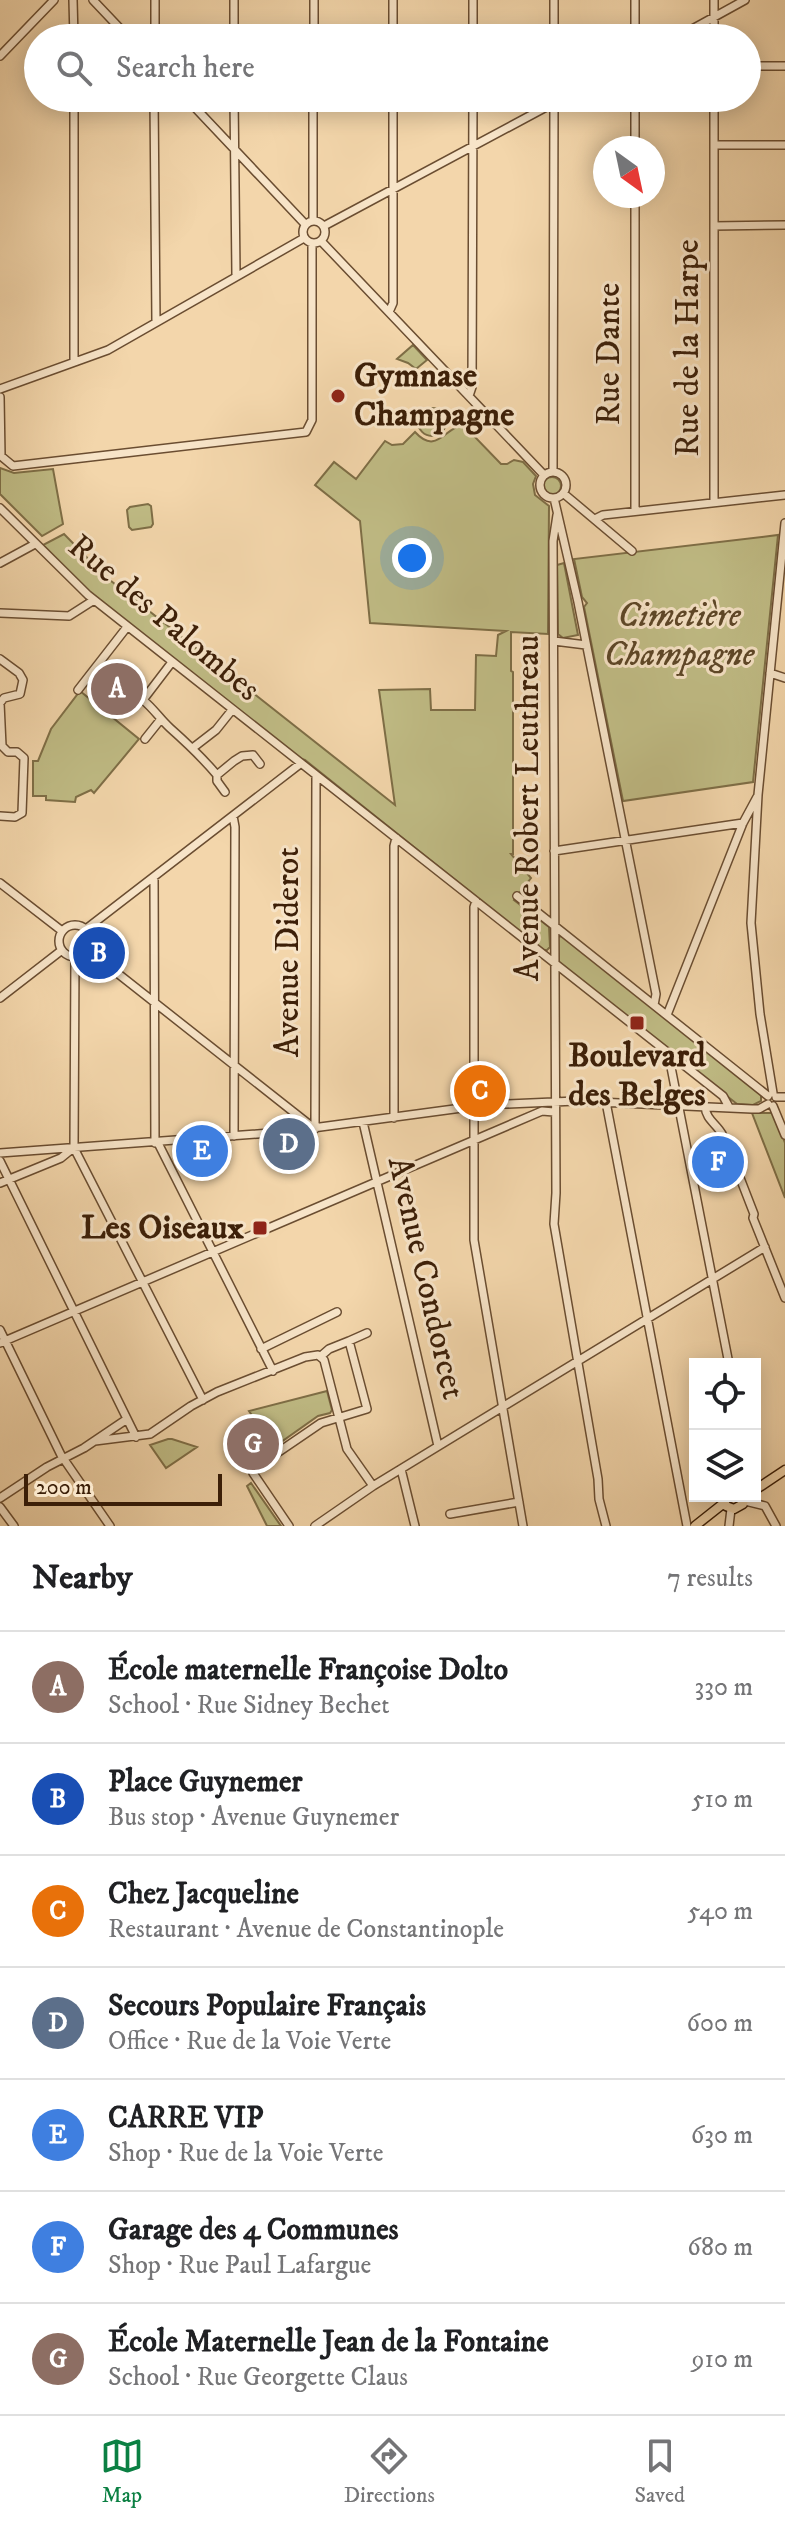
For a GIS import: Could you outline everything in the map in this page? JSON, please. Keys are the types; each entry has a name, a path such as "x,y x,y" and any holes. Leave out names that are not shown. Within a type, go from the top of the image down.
{"main road":[{"path":"761,1483 785,1467"},
{"path":"695,1526 726,1504"},
{"path":"703,1526 726,1504"}],"street":[{"path":"31,24 54,0"},
{"path":"73,0 74,24"},
{"path":"93,0 116,24"},
{"path":"155,0 155,24"},
{"path":"234,0 234,24"},
{"path":"314,0 314,24"},
{"path":"393,0 393,24"},
{"path":"473,0 473,24"},
{"path":"554,0 554,24"},
{"path":"635,0 635,24"},
{"path":"714,0 714,24"},
{"path":"703,24 745,0"},
{"path":"0,56 24,31"},
{"path":"761,66 785,66"},
{"path":"74,112 74,362"},
{"path":"154,112 156,322"},
{"path":"199,112 309,222 324,226 533,112"},
{"path":"234,112 236,274"},
{"path":"312,244 304,238 302,231 309,222 313,112"},
{"path":"389,312 393,303 393,112"},
{"path":"469,396 472,387 473,112"},
{"path":"553,472 554,112"},
{"path":"635,112 635,136"},
{"name":"Rue de la Harpe","path":"714,112 714,502"},
{"path":"714,145 785,145"},
{"name":"Rue Dante","path":"635,208 635,511"},
{"path":"714,226 785,225"},
{"path":"312,244 321,241 325,234 324,226"},
{"path":"304,238 236,274 108,350 0,389 1,456 13,466 306,432 312,420 312,244"},
{"path":"321,241 544,475"},
{"path":"553,472 561,474 566,481 563,493 554,498 546,496 540,482 544,475 553,472"},
{"path":"563,493 632,551"},
{"path":"595,519 603,515 785,495"},
{"path":"554,498 656,994 654,1005"},
{"name":"Rue des Palombes","path":"0,508 94,600 300,764"},
{"name":"Avenue Robert Leuthreau","path":"557,515 553,541 554,1224 606,1526"},
{"path":"785,523 758,795 751,923 760,1014 774,1099 785,1135"},
{"path":"0,563 35,544"},
{"path":"0,613 69,616 94,600"},
{"path":"78,690 127,627"},
{"path":"554,641 586,645"},
{"path":"0,659 19,673 23,680 20,694 4,698 0,704 2,746 24,758 23,808 19,815 0,816"},
{"path":"172,662 143,700 194,747 217,775 217,781 225,792"},
{"path":"770,673 785,678"},
{"path":"194,747 216,730 232,710"},
{"path":"145,739 161,719"},
{"path":"217,775 242,756 253,755 260,764"},
{"path":"86,929 300,764 723,1096 729,1107"},
{"name":"Avenue Diderot","path":"315,1129 316,775"},
{"path":"667,1015 743,823 758,795"},
{"path":"233,816 234,1136"},
{"path":"554,851 743,823"},
{"path":"394,1118 396,838"},
{"path":"154,877 156,1143 273,1371"},
{"path":"0,883 62,931"},
{"path":"517,896 774,1099"},
{"path":"476,901 474,1240 523,1526"},
{"path":"72,925 86,929 91,938 88,950 75,956 62,950 59,940 62,931 72,925"},
{"path":"0,998 62,950"},
{"path":"88,950 315,1129"},
{"path":"75,956 74,1148 203,1400"},
{"path":"674,1058 670,1062 728,1358"},
{"path":"0,1153 315,1129 473,1107 606,1102 759,1109 774,1099"},
{"path":"606,1102 687,1526"},
{"path":"705,1106 706,1114 722,1134 731,1162 735,1165 775,1279 785,1298"},
{"path":"2,1342 542,1111 554,1112"},
{"name":"Avenue Condorcet","path":"363,1122 438,1446"},
{"path":"0,1183 61,1158 74,1148"},
{"path":"0,1161 136,1437"},
{"path":"315,1526 373,1486 765,1247"},
{"path":"261,1349 337,1312"},
{"path":"0,1330 2,1342 64,1460 110,1526"},
{"path":"95,1441 150,1434 203,1400 311,1355 321,1356 329,1349 367,1333"},
{"path":"289,1526 253,1470 321,1423 367,1409 349,1341"},
{"path":"321,1356 347,1449 373,1486"},
{"path":"1,1496 127,1419"},
{"path":"401,1469 415,1526"},
{"path":"450,1514 519,1502"},
{"path":"756,1502 765,1506 776,1526"},
{"path":"726,1504 729,1526"},
{"path":"0,1507 14,1526"}],"green space":[{"path":"413,345 427,360 416,369 397,359"},
{"path":"432,408 442,412 446,422 442,432 432,436 422,432 418,422 422,412"},
{"path":"462,425 476,429 472,434 501,464 514,460 523,462 536,476 533,484 535,495 549,506 548,634 511,632 511,854 531,878 514,900 549,927 550,947 547,950 543,950 305,760 297,758 96,599 43,545 64,534 106,577 395,805 379,690 430,689 431,710 475,710 476,655 496,656 498,635 506,631 370,623 360,521 315,485 334,462 356,479 385,441 392,445 403,444 415,432 422,438 434,441"},
{"path":"0,468 14,473 53,469 63,524 42,536 0,494"},
{"path":"552,477 561,486 552,495 543,486"},
{"path":"148,504 151,506 153,524 132,530 127,510"},
{"name":"Cimetière Champagne","path":"778,535 753,782 623,801 584,607 587,603 582,597 574,559"},
{"path":"564,563 578,635 563,638 558,634 557,565"},
{"path":"80,691 139,739 94,793 91,790 76,797 75,802 33,796 33,761 38,761 51,729"},
{"path":"562,936 761,1093 761,1101 753,1105 737,1104 559,963 558,937"},
{"path":"752,1113 774,1113 785,1143 785,1198"},
{"path":"327,1391 330,1413 318,1416 274,1447 249,1411"},
{"path":"168,1439 197,1447 166,1468 150,1445"},
{"path":"251,1483 281,1526 267,1526 247,1486"}],"place":[{"name":"Gymnase Champagne","path":"338,396"},
{"name":"École maternelle Françoise Dolto","path":"117,689"},
{"name":"Place Guynemer","path":"99,953"},
{"name":"Boulevard des Belges","path":"637,1023"},
{"name":"Chez Jacqueline","path":"480,1091"},
{"name":"Secours Populaire Français","path":"289,1144"},
{"name":"CARRE VIP","path":"202,1151"},
{"name":"Garage des 4 Communes","path":"718,1162"},
{"name":"Les Oiseaux","path":"260,1228"},
{"name":"École Maternelle Jean de la Fontaine","path":"253,1444"}]}
